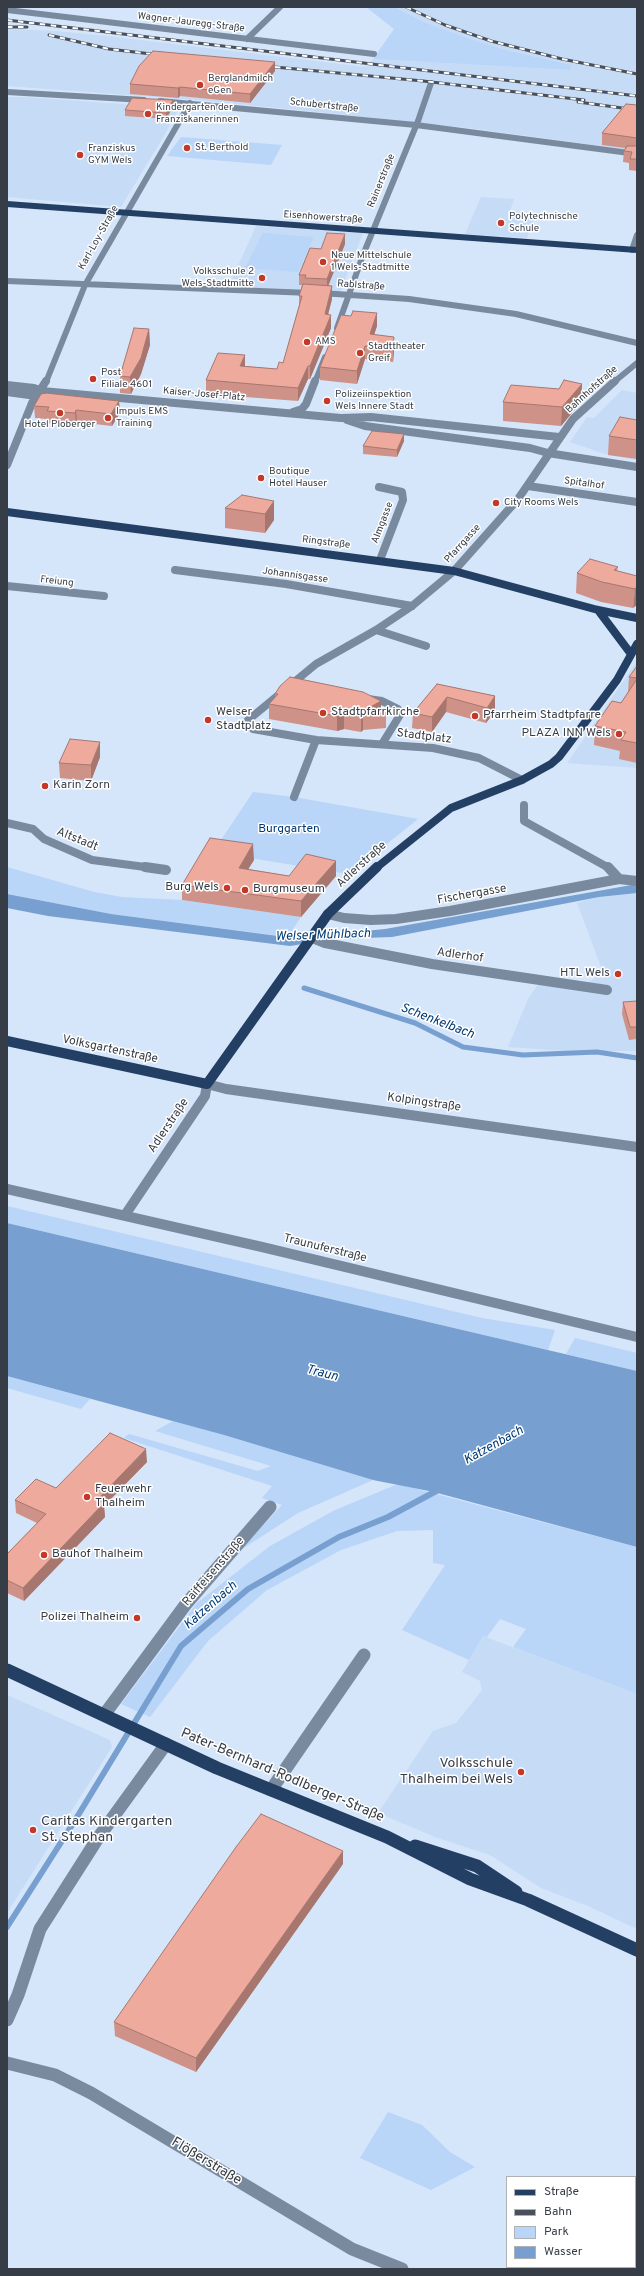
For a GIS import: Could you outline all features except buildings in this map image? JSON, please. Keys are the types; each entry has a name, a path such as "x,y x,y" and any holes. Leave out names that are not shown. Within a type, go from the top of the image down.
{"main road":[{"name":"Eisenhowerstraße","path":"7,204 635,250"},
{"name":"Ringstraße","path":"7,512 380,560 454,571 598,610 637,618"},
{"path":"598,610 631,654"},
{"name":"Adlerstraße","path":"207,1084 309,938 328,914 375,869 451,808 472,798 522,780 559,757 617,680 637,644"},
{"name":"Volksgartenstraße","path":"7,1041 207,1084"},
{"name":"Pater-Bernhard-Rodlberger-Straße","path":"7,1670 166,1744 271,1790 387,1837 470,1879 528,1900 637,1950"}],"street":[{"path":"247,38 280,7"},
{"name":"Wagner-Jauregg-Straße","path":"7,10 374,54"},
{"name":"Rainerstraße","path":"334,335 431,83"},
{"name":"Schubertstraße","path":"7,92 190,103 416,125 637,154"},
{"name":"Karl-Loy-Straße","path":"7,466 32,403 42,391 85,285 125,212 190,103"},
{"path":"635,250 637,235"},
{"name":"Rablstraße","path":"7,281 350,295 465,306 568,325 637,343"},
{"path":"292,412 302,409 306,404 328,348"},
{"name":"Bahnhofstraße","path":"548,453 573,419 596,397 637,363"},
{"name":"Kaiser-Josef-Platz","path":"7,385 34,388 42,391 292,412 341,418 371,417 559,437"},
{"name":"Kaiser-Josef-Platz","path":"7,392 30,395 42,391"},
{"name":"Kaiser-Josef-Platz","path":"341,418 365,426 530,448 548,453 637,467"},
{"name":"Pfarrgasse","path":"253,729 247,721 316,664 376,630 412,606 454,571 528,486 548,453"},
{"name":"Spitalhof","path":"528,486 637,502"},
{"name":"Almgasse","path":"379,487 402,492 402,500 380,560"},
{"name":"Johannisgasse","path":"175,570 374,598 412,606"},
{"name":"Freiung","path":"7,586 104,596"},
{"path":"376,630 426,646"},
{"path":"290,685 305,688"},
{"path":"359,697 382,702 398,709 400,715 382,744"},
{"name":"Stadtplatz","path":"253,729 316,740 433,748 479,758 522,780"},
{"path":"294,798 316,740"},
{"path":"524,805 524,821 607,866 619,879"},
{"name":"Altstadt","path":"7,823 32,829 44,840 92,860 166,870"},
{"name":"Fischergasse","path":"328,914 344,918 371,920 396,919 450,911 619,879 637,881"},
{"name":"Adlerhof","path":"309,938 325,943 432,964 608,990"},
{"name":"Kolpingstraße","path":"207,1084 226,1089 637,1147"},
{"name":"Adlerstraße","path":"125,1216 205,1096 207,1084"},
{"name":"Traunuferstraße","path":"7,1189 637,1337"},
{"name":"Raiffeisenstraße","path":"104,1715 186,1604 270,1507"},
{"path":"271,1790 364,1654"},
{"name":"Pater-Bernhard-Rodlberger-Straße","path":"7,2020 18,1995 40,1929 98,1838 166,1744"},
{"name":"Flößerstraße","path":"7,2063 55,2075 84,2089 346,2246 402,2269"}],"shaded area":[{"path":"394,7 637,7 637,151 477,129 337,114 198,100 7,86 7,29 56,31 107,36 365,67 373,59 570,70 572,65 510,51 470,39 424,22"},
{"name":"Franziskus GYM Wels","path":"7,97 179,108 164,136 121,207 7,197"},
{"name":"Polytechnische Schule","path":"481,197 514,199 510,211 536,213 527,238 465,234"},
{"path":"256,226 363,233 340,293 229,286"},
{"path":"622,390 637,393 637,460 608,455 570,442 587,417 594,418"},
{"path":"637,661 637,768 567,763 605,708"},
{"name":"HTL Wels","path":"637,893 637,1051 567,1051 508,1047 528,999 544,976 588,983 603,972 577,903 599,897"},
{"name":"Volksschule Thalheim bei Wels","path":"483,1636 637,1694 637,1929 588,1906 541,1888 490,1855 435,1837 378,1813 433,1731 456,1723 482,1690 480,1681 462,1672"},
{"name":"Caritas Kindergarten St. Stephan","path":"7,1695 110,1740 112,1747 7,1913"}],"green space":[{"path":"366,7 394,7 424,22 470,39 510,51 572,65 570,70 373,59 394,29"},
{"path":"181,137 282,145 271,165 167,156"},
{"path":"263,233 314,237 298,272 245,268"},
{"name":"Burggarten","path":"253,792 294,797 418,819 349,874 213,852"},
{"path":"7,867 94,892 122,897 182,900 301,917 288,937 111,914 7,894"},
{"path":"7,1206 482,1318 555,1330 548,1350 7,1223"},
{"path":"575,1338 637,1353 637,1371 566,1354"},
{"path":"7,1376 90,1399 81,1409 7,1388"},
{"path":"173,1421 373,1480 298,1513 239,1551 282,1505 262,1498 272,1486 124,1438 129,1434 258,1471 271,1466 155,1431"},
{"path":"398,1484 637,1547 637,1694 513,1647 526,1629 500,1619 487,1637 483,1636 469,1660 402,1630 445,1565 433,1563 433,1530 397,1531 341,1550 267,1590 208,1641 150,1717 121,1704 197,1603 270,1546 335,1510"},
{"path":"388,2112 422,2125 450,2152 475,2167 431,2190 360,2158"},
{"path":"636,2211 637,2212 637,2269 630,2268 636,2268"}],"water":[{"name":"Welser Mühlbach","path":"637,884 637,893 599,897 392,937 334,939 290,946 48,916 7,908 7,894 111,914 293,938 385,929"},
{"name":"Traun","path":"7,1223 637,1371 637,1547 434,1492 373,1480 224,1435 7,1376"}],"waterway":[{"name":"Schenkelbach","path":"304,988 415,1023 463,1047 523,1055 597,1052 637,1058"},
{"name":"Katzenbach","path":"7,1927 74,1822 181,1646 248,1589 339,1537 388,1517 440,1489"}],"railway":[{"path":"406,7 445,25 491,41 562,59 637,74"},
{"path":"7,20 637,96"},
{"path":"7,27 27,27"},
{"path":"49,35 109,49 160,55"},
{"path":"264,66 423,81 584,100"},
{"path":"578,102 637,110"}],"place":[{"name":"Berglandmilch eGen","path":"200,85"},
{"name":"Kindergarten der Franziskanerinnen","path":"148,114"},
{"name":"St. Berthold","path":"187,148"},
{"name":"Franziskus GYM Wels","path":"80,155"},
{"name":"Polytechnische Schule","path":"501,223"},
{"name":"Neue Mittelschule 1 Wels-Stadtmitte","path":"323,262"},
{"name":"Volksschule 2 Wels-Stadtmitte","path":"262,278"},
{"name":"AMS","path":"307,342"},
{"name":"Stadttheater Greif","path":"360,353"},
{"name":"Post Filiale 4601","path":"93,379"},
{"name":"Polizeiinspektion Wels Innere Stadt","path":"327,401"},
{"name":"Hotel Ploberger","path":"60,413"},
{"name":"Impuls EMS Training","path":"108,418"},
{"name":"Boutique Hotel Hauser","path":"261,478"},
{"name":"City Rooms Wels","path":"496,503"},
{"name":"Stadtpfarrkirche","path":"323,713"},
{"name":"Pfarrheim Stadtpfarre","path":"475,716"},
{"name":"Welser Stadtplatz","path":"208,720"},
{"name":"PLAZA INN Wels","path":"619,734"},
{"name":"Karin Zorn","path":"45,786"},
{"name":"Burg Wels","path":"227,888"},
{"name":"Burgmuseum","path":"245,890"},
{"name":"HTL Wels","path":"618,974"},
{"name":"Feuerwehr Thalheim","path":"87,1497"},
{"name":"Bauhof Thalheim","path":"44,1555"},
{"name":"Polizei Thalheim","path":"137,1618"},
{"name":"Volksschule Thalheim bei Wels","path":"521,1772"},
{"name":"Caritas Kindergarten St. Stephan","path":"33,1830"}]}
